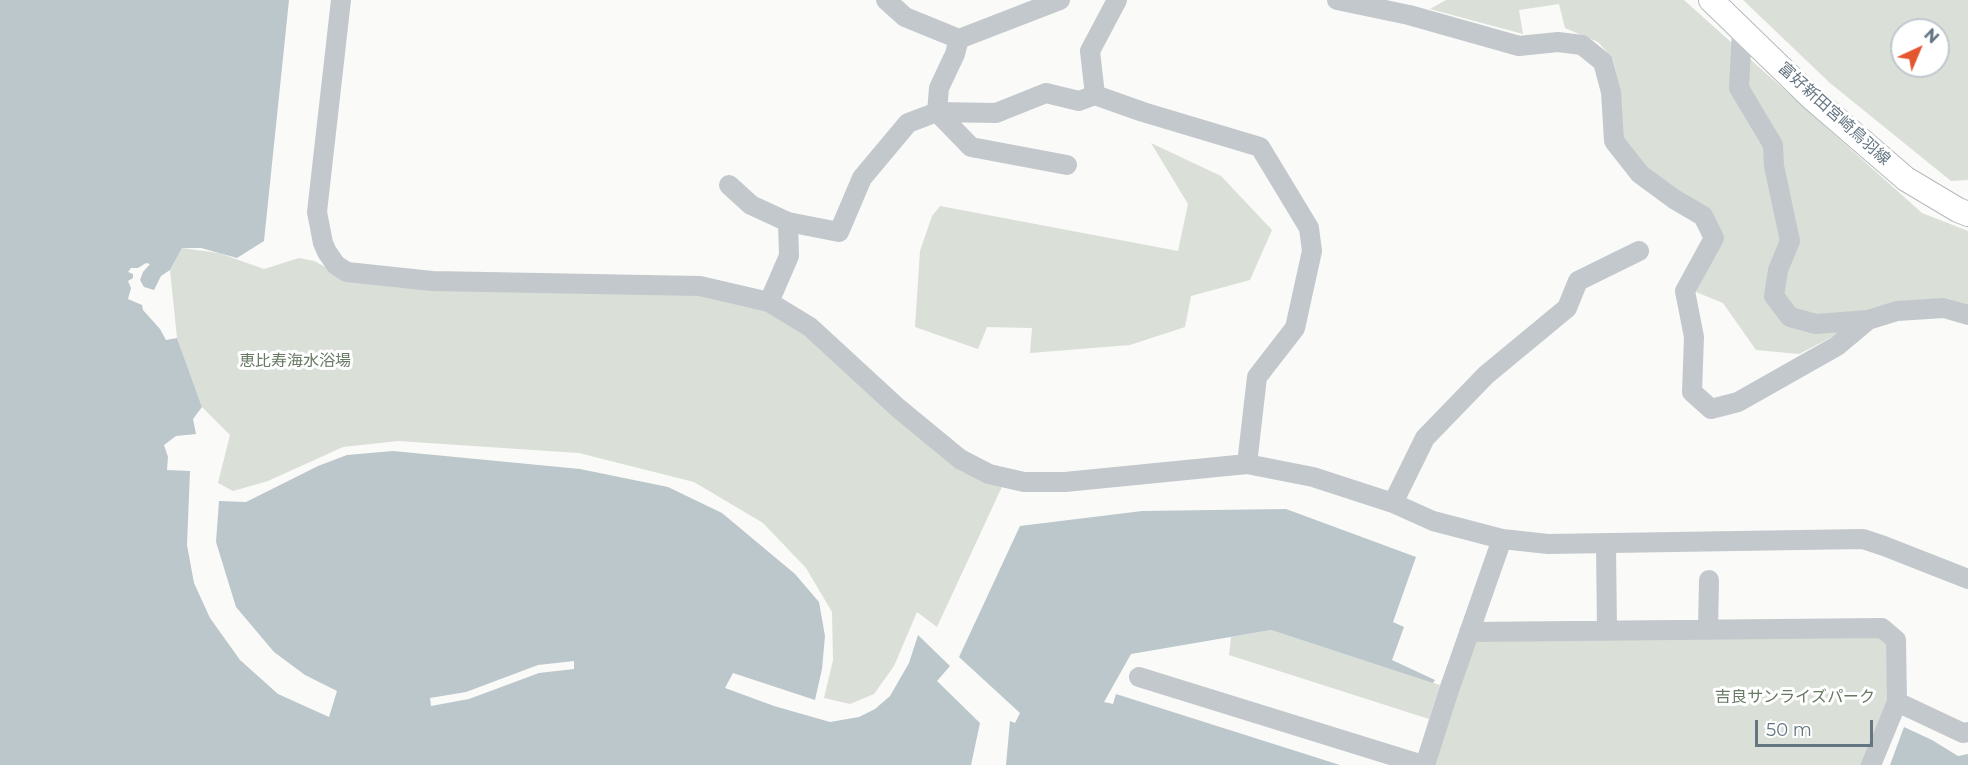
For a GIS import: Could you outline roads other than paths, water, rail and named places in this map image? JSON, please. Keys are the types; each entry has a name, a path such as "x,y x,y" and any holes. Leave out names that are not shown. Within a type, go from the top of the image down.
{"main road":[{"name":"富好新田宮崎鳥羽線","path":"1711,0 1812,98 1906,179 1968,214"}],"street":[{"path":"341,0 317,212 323,243 336,265 347,272 432,280 700,286 769,302 810,327 898,408 960,459 989,474 1024,482 1065,482 1247,464 1313,477 1393,503 1433,521 1502,539 1548,544 1863,539 1968,579"},
{"path":"885,0 905,17 959,39 1060,0"},
{"path":"1095,95 1090,51 1117,0"},
{"path":"1337,0 1409,15 1519,46 1558,42 1582,45 1603,62 1611,92 1614,141 1640,174 1674,199 1703,216 1714,238 1685,291 1694,337 1692,392 1711,409 1738,402 1827,352 1868,320"},
{"path":"1742,30 1739,88 1773,145 1774,166 1790,241 1778,270 1774,296 1790,317 1816,324 1868,320 1898,311 1944,308 1968,315"},
{"path":"959,39 955,54 939,88 938,112 970,147 1067,165"},
{"path":"729,185 751,205 788,222 839,232 862,178 908,123 938,112 996,113 1046,93 1079,101 1095,95 1260,147 1309,228 1312,251 1295,328 1257,377 1247,464"},
{"path":"769,302 789,256 788,222"},
{"path":"1393,503 1425,438 1486,375 1567,308 1578,281 1639,251"},
{"path":"1139,677 1424,765 1502,539"},
{"path":"1606,544 1607,630"},
{"path":"1708,630 1709,580"},
{"path":"1469,632 1882,628 1896,640 1898,702 1871,765"},
{"path":"1898,702 1963,733 1968,732"}],"park label":[{"name":"恵比寿海水浴場","path":"295,361"},
{"name":"吉良サンライズパーク","path":"1795,697"}]}
